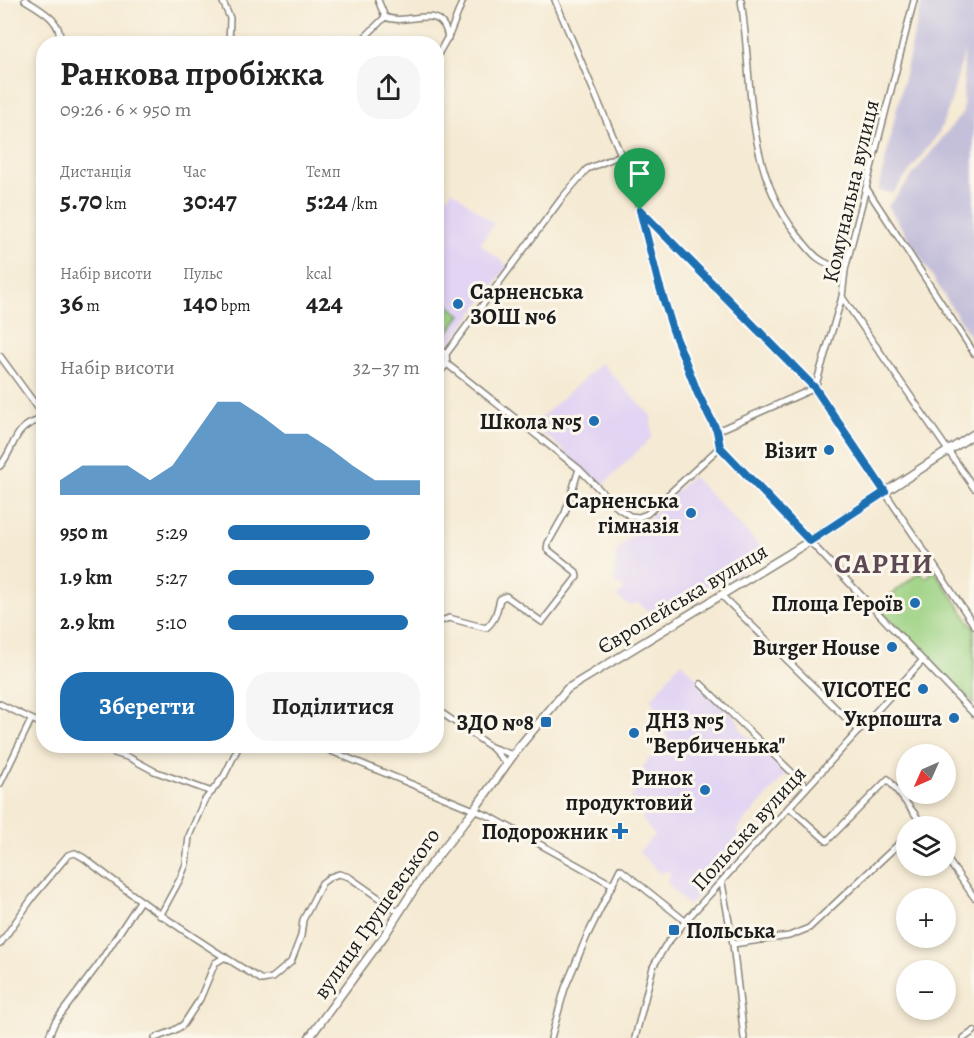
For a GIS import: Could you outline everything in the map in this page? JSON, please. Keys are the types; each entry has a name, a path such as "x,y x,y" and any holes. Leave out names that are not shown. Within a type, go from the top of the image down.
{"main road":[{"name":"Європейська вулиця","path":"474,810 542,717 567,689 810,541 974,434"},
{"name":"вулиця Грушевського","path":"309,1038 425,872 474,810"}],"street":[{"path":"25,0 42,10 56,24 59,36"},
{"path":"222,0 230,18 229,36"},
{"path":"378,0 385,17 392,20 423,9"},
{"path":"444,45 463,0"},
{"path":"555,0 621,156 640,210 673,330 698,394 717,431 720,447 974,714"},
{"path":"741,0 754,129 772,195 785,220 819,260 845,270"},
{"name":"Комунальна вулиця","path":"815,388 842,297 845,270 914,0"},
{"path":"437,11 444,20 448,38"},
{"path":"366,36 385,17"},
{"path":"621,156 587,169 562,198 446,354 447,364 579,469 618,508 630,516 639,517 646,514 720,447"},
{"path":"867,189 974,353"},
{"path":"640,210 815,388 974,625"},
{"path":"842,297 950,450 974,488"},
{"path":"0,356 36,405"},
{"path":"444,368 447,364"},
{"path":"717,431 815,388"},
{"path":"0,466 22,428 36,421"},
{"path":"444,620 449,618 486,628 495,616 500,599 506,596 542,622 577,577 576,572 547,549 565,513 579,469"},
{"path":"721,595 859,731"},
{"name":"Польська вулиця","path":"635,1038 653,967 665,946 922,661"},
{"path":"701,684 807,787"},
{"path":"0,704 36,722"},
{"path":"444,715 491,747 507,764"},
{"path":"0,784 31,720"},
{"path":"491,747 513,755"},
{"path":"115,753 130,758 154,771 212,792"},
{"path":"160,916 186,864 189,836 204,801 224,776 236,753"},
{"path":"336,753 491,817 613,885"},
{"path":"789,807 827,841 888,779 915,816"},
{"path":"733,944 789,936 809,928 896,846"},
{"path":"0,944 33,897 68,855 75,853 160,916 262,980 272,978 291,962 301,936 303,920 322,883 339,874 349,877 399,912"},
{"path":"551,1038 565,988 587,936 620,869 686,921"},
{"path":"956,872 974,897"},
{"path":"722,883 733,944 744,1037"},
{"path":"48,1038 55,1022 98,965 140,901"},
{"path":"155,1038 183,1025 200,999 215,963 225,957"},
{"path":"964,1038 973,1032"}],"shaded area":[{"path":"922,0 974,0 974,343 888,206 963,112 964,51 951,102 939,133 893,193 878,191"},
{"name":"Сарненська ЗОШ №6","path":"452,190 494,224 480,244 508,266 448,347 444,348 444,201"},
{"name":"Школа №5","path":"601,363 651,416 652,437 601,487 553,441 532,426"},
{"name":"Сарненська гімназія","path":"692,476 770,556 659,617 637,603 631,606 616,597 625,589 614,582 616,551"},
{"name":"Ринок продуктовий","path":"681,662 735,716 743,733 753,739 787,773 736,831 748,846 688,906 667,883 671,871 659,873 639,852 654,835 643,820 641,806 630,798 649,776 642,768 667,737 651,699"}],"green space":[{"path":"444,302 461,315 444,338"},
{"path":"934,570 974,628 974,704 882,612 890,603 887,598 920,572 926,578"}],"place":[{"name":"Сарненська ЗОШ №6","path":"458,304"},
{"name":"Школа №5","path":"594,421"},
{"name":"Візит","path":"829,450"},
{"name":"Сарненська гімназія","path":"691,513"},
{"name":"Площа Героїв","path":"915,603"},
{"name":"Burger House","path":"892,647"},
{"name":"VICOTEC","path":"923,689"},
{"name":"Укрпошта","path":"954,718"},
{"name":"ЗДО №8","path":"546,722"},
{"name":"ДНЗ №5 \"Вербиченька\"","path":"634,733"},
{"name":"Ринок продуктовий","path":"705,790"},
{"name":"Подорожник","path":"620,831"},
{"name":"Польська","path":"674,930"}],"district":[{"name":"САРНИ","path":"884,563"}],"route":[{"path":"640,210 815,388 885,492 810,541 720,447 717,431 698,394 673,330 640,210"}]}
